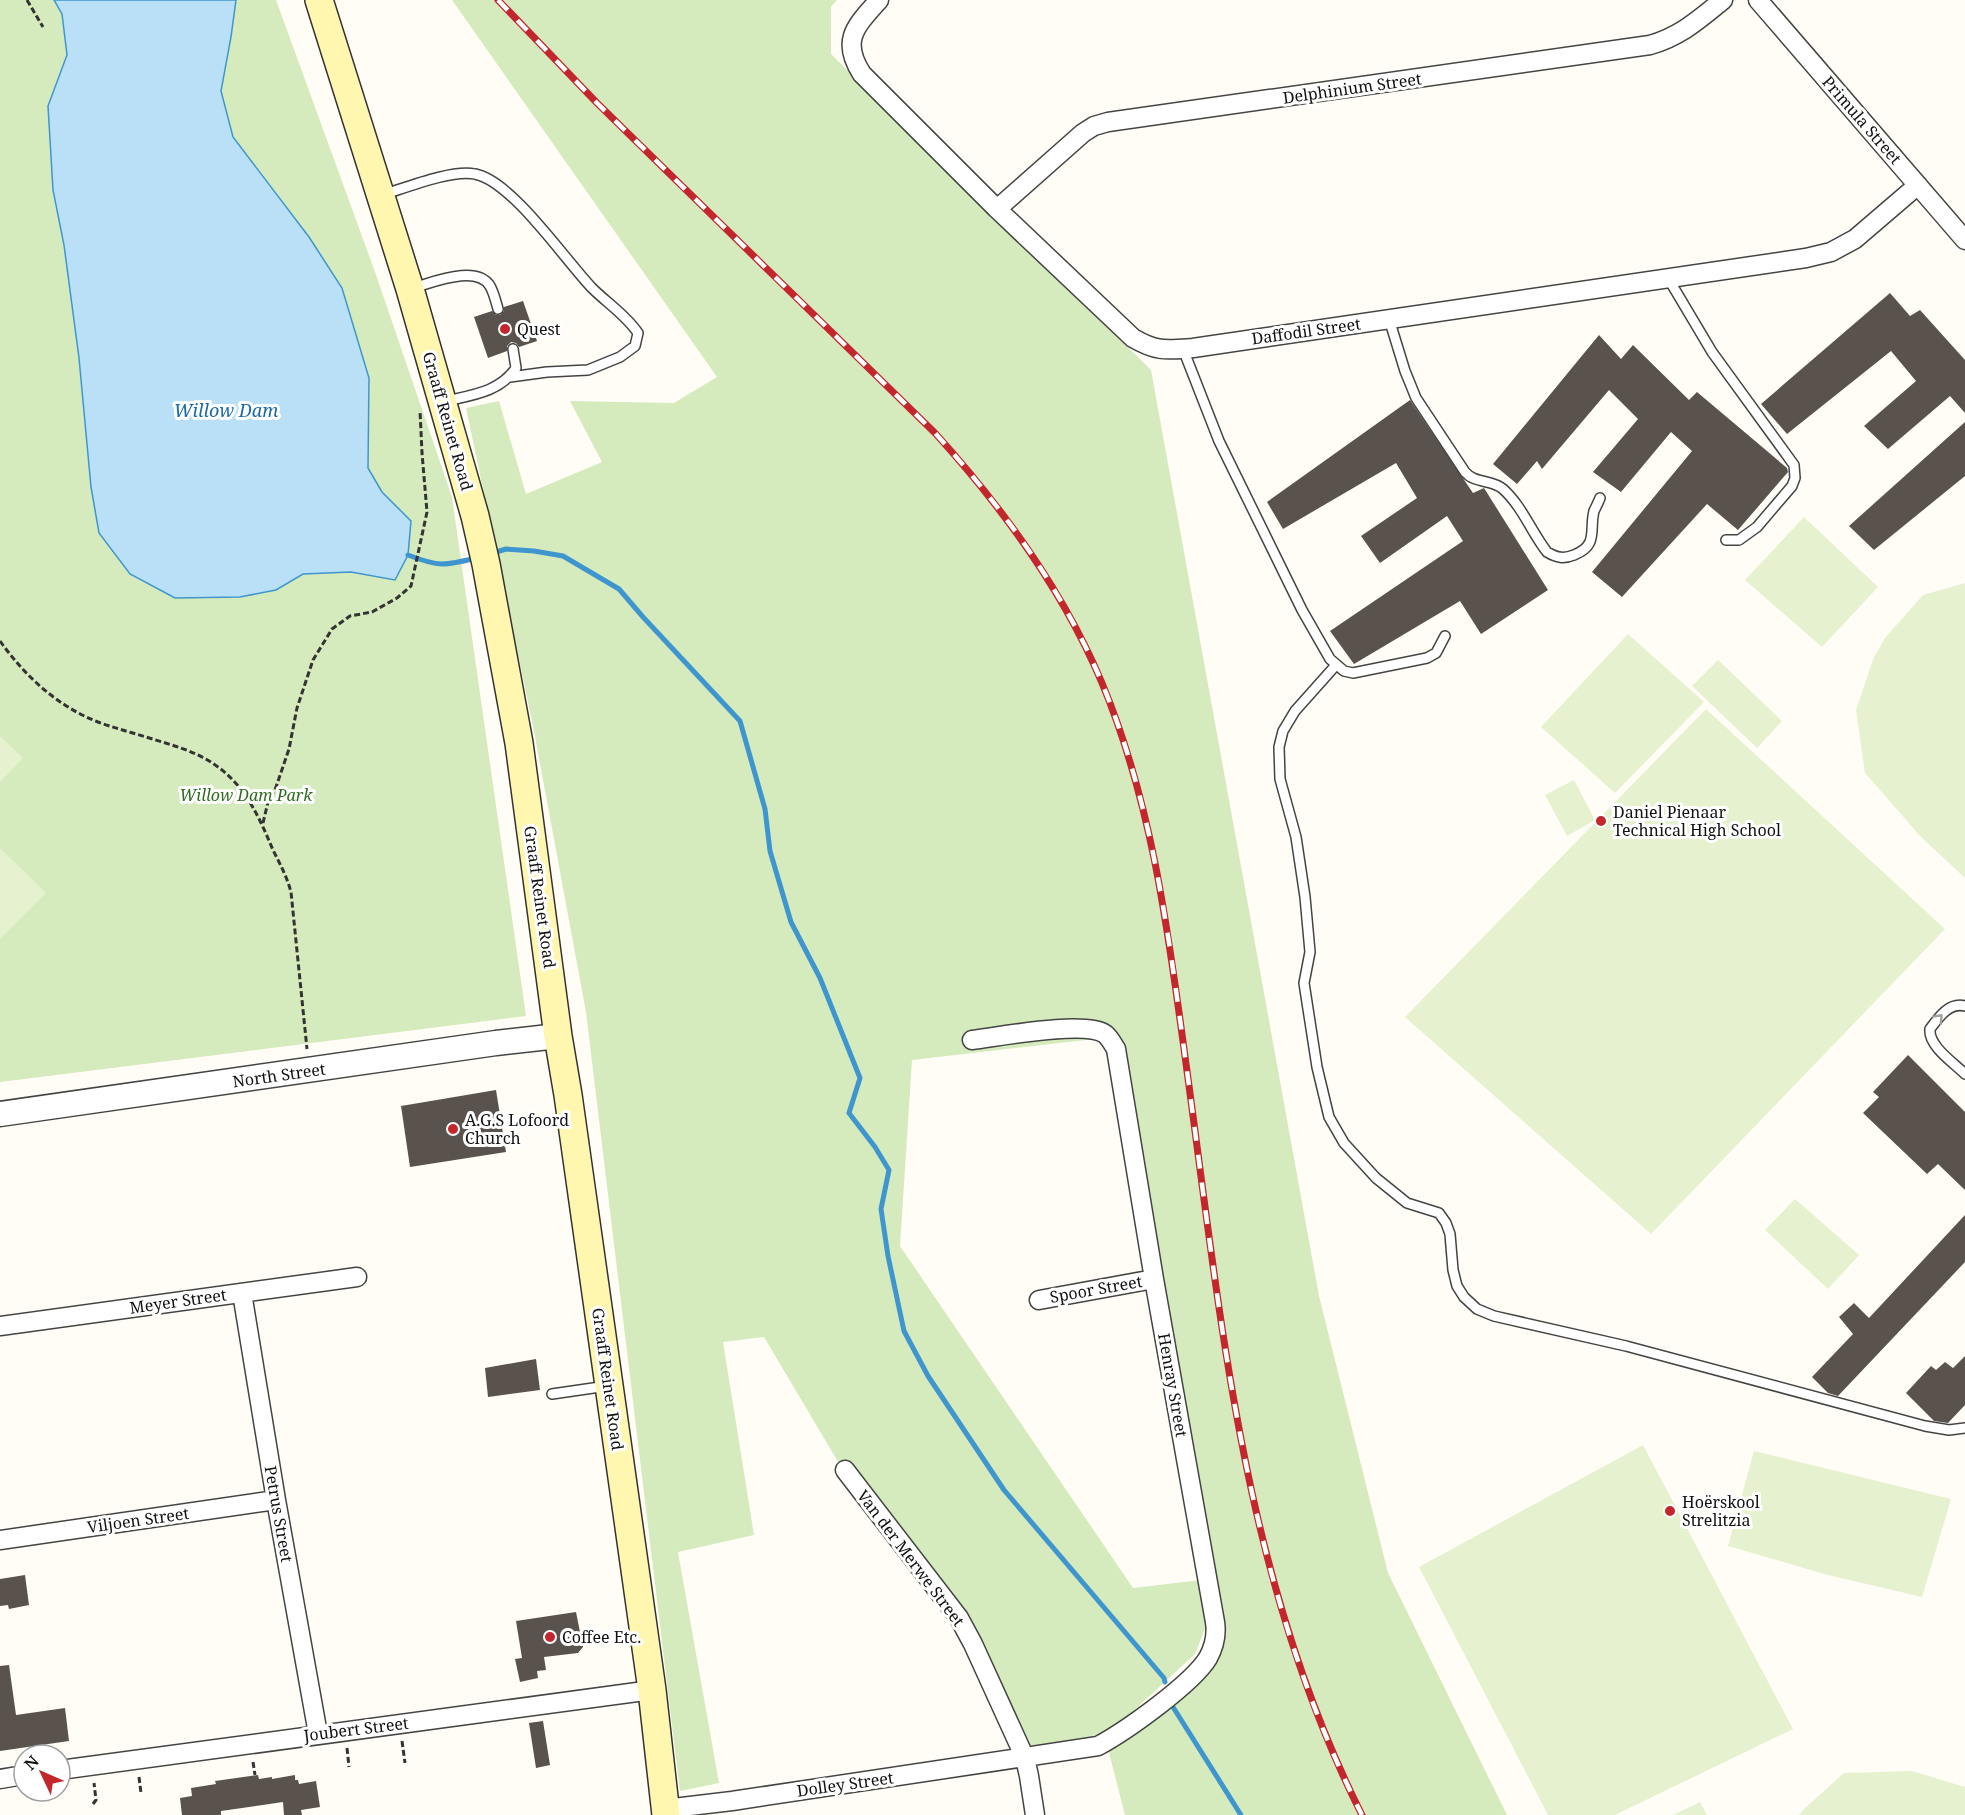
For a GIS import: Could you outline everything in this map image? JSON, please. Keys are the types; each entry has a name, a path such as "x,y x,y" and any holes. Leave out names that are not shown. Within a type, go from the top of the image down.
{"main road":[{"name":"Graaff Reinet Road","path":"319,0 410,288 431,402 482,545 488,574 519,742 558,1036 652,1690 666,1812"}],"street":[{"name":"Daffodil Street","path":"879,0 852,32 853,57 862,74 997,209 1133,338 1162,351 1806,258 1831,252 1862,234 1918,185"},
{"name":"Delphinium Street","path":"997,209 1083,133 1094,126 1108,122 1650,45 1670,39 1688,29 1723,0"},
{"name":"Primula Street","path":"1758,0 1965,240"},
{"name":"Henray Street","path":"972,1040 1066,1029 1086,1029 1106,1035 1114,1045 1216,1632 1214,1645 1208,1658 1196,1672 1110,1740 1088,1748 1025,1758"},
{"name":"North Street","path":"0,1114 558,1036"},
{"name":"Meyer Street","path":"0,1326 357,1277"},
{"name":"Spoor Street","path":"1039,1300 1154,1279"},
{"name":"Petrus Street","path":"242,1293 318,1734"},
{"name":"Van der Merwe Street","path":"845,1470 959,1618 974,1644 1025,1758 1035,1815"},
{"name":"Viljoen Street","path":"0,1540 276,1500"},
{"name":"Joubert Street","path":"72,1768 652,1690"},
{"name":"Dolley Street","path":"666,1812 1025,1758"}],"lane":[{"path":"380,195 450,175 475,174 494,182 518,202 592,288 632,324 638,333 635,346 620,357 588,370 510,376"},
{"path":"410,288 472,275 480,277 489,285 498,309"},
{"path":"1668,278 1712,352 1794,465 1795,478 1792,486 1757,527 1739,540 1726,540"},
{"path":"1389,319 1416,398 1465,472 1474,480 1502,488 1515,503 1547,552 1555,557 1568,557 1578,554 1588,546 1593,537 1594,510 1600,498"},
{"path":"431,402 492,388 510,376 516,368 513,349"},
{"path":"1183,349 1218,441 1302,610 1336,665 1344,671 1353,673 1420,660 1436,652 1445,636"},
{"path":"1336,665 1294,711 1283,731 1279,747 1280,779 1296,837 1305,897 1310,952 1304,983 1317,1067 1329,1117 1344,1143 1376,1178 1407,1203 1439,1213 1446,1223 1450,1234 1453,1270 1457,1286 1464,1297 1477,1308 1494,1316 1626,1346 1925,1426 1949,1430 1965,1428"},
{"path":"1965,1006 1949,1007 1930,1029 1929,1034 1940,1050 1965,1074"},
{"path":"552,1394 609,1385"}],"path":[{"path":"27,0 43,27"},
{"path":"262,825 268,802 275,790 289,749 300,698 313,660 332,629 350,616 372,612 397,598 411,586 427,512 422,453 431,402"},
{"path":"0,641 13,660 33,680 73,710 97,721 184,749 209,760 221,768 249,799 291,892 303,1026 310,1070"},
{"path":"401,1736 405,1763"},
{"path":"346,1743 349,1767"},
{"path":"253,1756 255,1775"},
{"path":"138,1772 141,1793"},
{"path":"93,1778 96,1800 93,1804"}],"green space":[{"name":"Willow Dam Park","path":"0,0 276,0 375,272 452,497 526,1016 0,1082"},
{"path":"452,0 837,0 831,7 831,54 1151,370 1319,1296 1388,1573 1507,1815 1125,1815 1107,1745 1201,1659 1217,1622 1112,1037 912,1060 900,1246 1133,1588 1201,1580 1208,1621 1195,1654 1103,1739 1027,1750 993,1681 840,1465 764,1337 723,1342 754,1535 678,1552 719,1783 680,1791 586,1012 533,726 466,408 499,401 526,494 602,462 570,401 674,403 717,377"},
{"path":"1804,517 1878,587 1822,647 1745,580"},
{"path":"1965,583 1965,878 1921,837 1865,773 1856,710 1874,657 1885,638 1923,595"},
{"path":"1628,634 1704,702 1615,793 1541,727"},
{"path":"1718,660 1782,721 1757,748 1692,686"},
{"path":"1706,709 1945,929 1651,1234 1405,1017"},
{"path":"0,736 23,758 0,782"},
{"path":"1574,780 1595,820 1567,836 1545,795"},
{"path":"0,848 46,893 0,939"},
{"path":"1795,1199 1859,1255 1828,1289 1765,1230"},
{"path":"1643,1445 1793,1729 1615,1815 1548,1815 1419,1567"},
{"path":"1754,1451 1951,1499 1922,1597 1828,1575 1728,1546"},
{"path":"1912,1771 1965,1787 1965,1815 1799,1815 1844,1773"},
{"path":"1700,1802 1707,1815 1673,1815"}],"water":[{"name":"Willow Dam","path":"54,0 236,0 221,91 233,137 309,237 342,288 369,378 368,468 382,492 411,521 408,555 395,580 351,572 303,574 276,590 240,597 175,598 130,574 99,533 91,487 79,358 64,245 53,190 48,106 67,55 62,14"}],"building":[{"path":"1890,293 1910,316 1920,310 1965,360 1965,413 1950,396 1888,449 1864,426 1916,381 1891,351 1787,434 1761,404"},
{"name":"Quest","path":"523,301 537,341 519,347 516,343 511,342 507,346 507,351 488,358 474,317 492,311 500,315 504,307"},
{"path":"1599,335 1621,359 1633,345 1689,400 1697,392 1787,468 1788,472 1738,530 1707,504 1622,597 1592,572 1692,451 1671,432 1621,492 1593,472 1638,419 1609,390 1542,469 1537,461 1517,484 1493,464"},
{"path":"1410,400 1473,493 1484,488 1548,590 1481,634 1460,601 1354,664 1330,631 1463,541 1447,516 1380,563 1361,536 1417,498 1396,463 1283,529 1267,502"},
{"path":"1965,422 1965,476 1874,550 1849,526"},
{"path":"1908,1055 1965,1112 1965,1190 1938,1164 1927,1174 1863,1113 1879,1097 1873,1092"},
{"name":"A.G.S Lofoord Church","path":"496,1090 506,1152 410,1167 401,1106"},
{"path":"1965,1215 1965,1262 1838,1396 1828,1393 1812,1377 1853,1334 1839,1317 1854,1303 1869,1318"},
{"path":"1965,1356 1965,1405 1948,1423 1934,1421 1906,1393 1931,1366 1936,1370 1945,1362 1953,1368"},
{"path":"536,1359 540,1390 488,1397 485,1368"},
{"path":"25,1575 29,1605 9,1609 8,1605 0,1606 0,1579"},
{"name":"Coffee Etc.","path":"576,1612 583,1647 578,1653 544,1657 546,1670 537,1671 538,1678 520,1682 515,1659 522,1658 516,1621"},
{"path":"9,1665 16,1715 65,1708 69,1741 12,1743 12,1749 0,1751 0,1666"},
{"path":"543,1721 550,1765 536,1768 529,1723"},
{"path":"258,1775 259,1779 272,1777 272,1779 295,1775 295,1780 298,1780 299,1784 316,1781 320,1807 301,1810 302,1815 284,1815 283,1802 221,1811 221,1815 182,1815 180,1798 192,1796 191,1788 216,1784 215,1781"}],"waterway":[{"path":"490,554 506,549 563,556 619,589 740,721 765,809 770,851 791,922 820,978 860,1078 849,1113 889,1170 881,1209 888,1256 904,1331 928,1376 1004,1490 1164,1678 1165,1682"},
{"path":"408,555 427,562 442,564 476,558"},
{"path":"1173,1707 1241,1815"}],"railway":[{"path":"498,0 597,103 935,433 984,491 1029,551 1069,615 1086,649 1120,730 1135,778 1157,874 1166,923 1227,1357 1243,1451 1264,1544 1290,1636 1322,1726 1362,1815"}],"place":[{"name":"Quest","path":"505,329"},
{"name":"Daniel Pienaar Technical High School","path":"1601,821"},
{"name":"A.G.S Lofoord Church","path":"453,1129"},
{"name":"Hoërskool Strelitzia","path":"1670,1511"},
{"name":"Coffee Etc.","path":"550,1637"}]}
